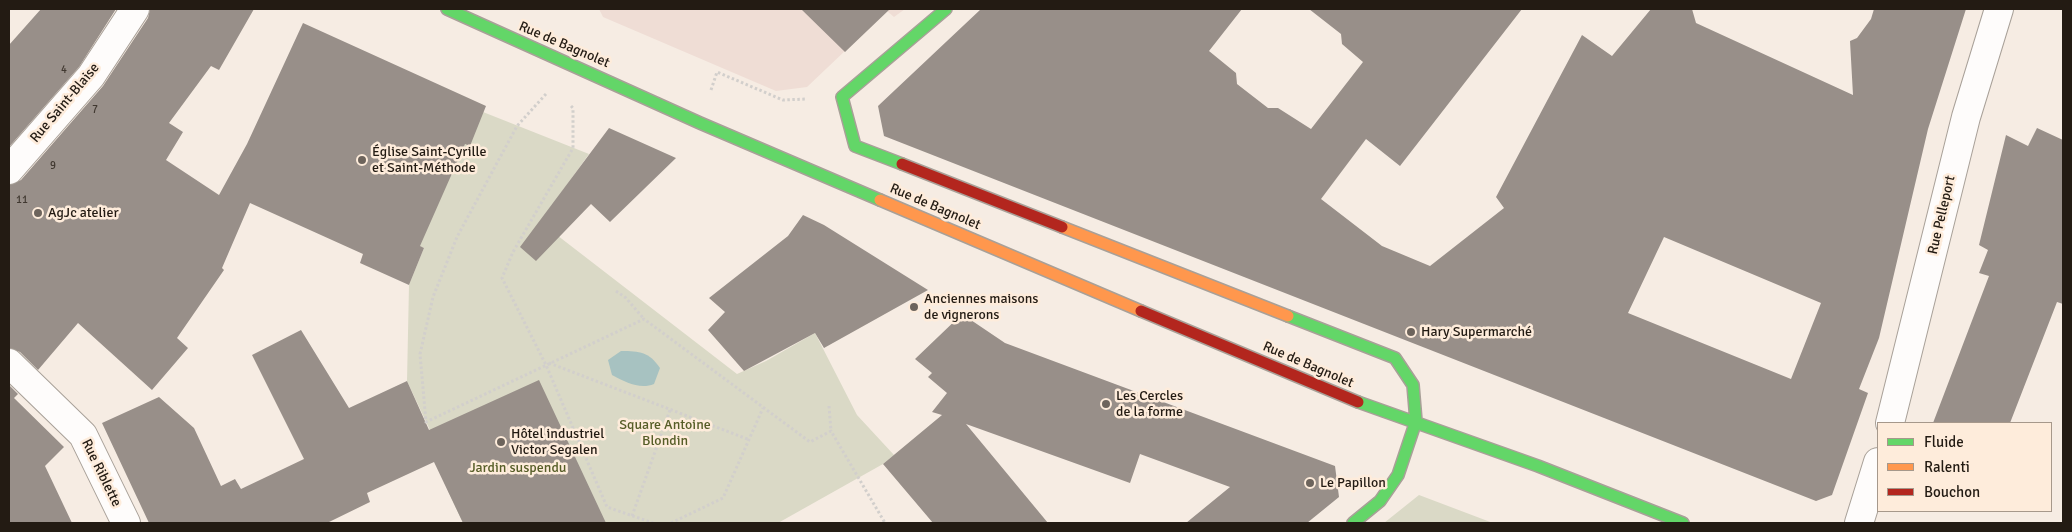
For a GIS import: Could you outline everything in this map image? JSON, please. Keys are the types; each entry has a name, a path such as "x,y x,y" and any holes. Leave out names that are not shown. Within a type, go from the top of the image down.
{"street":[{"name":"Rue Saint-Blaise","path":"9,170 91,76 135,9"},
{"name":"Rue de Bagnolet","path":"447,9 521,44 565,61 700,123 1346,398 1416,421 1538,466 1684,523"},
{"name":"Rue de Bagnolet","path":"946,9 842,96 855,146 1395,358 1413,385 1416,421"},
{"name":"Rue Pelleport","path":"1890,422 1966,117 1999,9"},
{"name":"Rue Riblette","path":"9,363 84,435 126,523"},
{"path":"1353,523 1380,501 1398,475 1416,421"},
{"path":"1859,523 1877,465"}],"path":[{"path":"565,61 555,92 573,108 573,148 514,252 502,278 548,364 607,507 653,523"},
{"path":"565,61 546,95 517,126 456,237 433,297 420,354 426,422 644,319"},
{"path":"717,72 783,100"},
{"path":"616,291 626,298 644,319 810,442 831,431"},
{"path":"548,364 750,440"},
{"path":"829,406 831,431 885,523"},
{"path":"672,523 723,498 763,408"},
{"path":"632,516 670,410"}],"shaded area":[{"path":"599,9 905,9 894,17 887,11 807,87 776,91 603,17"}],"green space":[{"name":"Square Antoine Blondin","path":"483,112 589,154 540,222 737,374 766,361 815,333 857,415 894,455 883,464 778,523 463,523 448,491 465,483 443,458 407,381 409,285 424,248 417,245 452,165"},
{"path":"1419,495 1493,523 1384,523"}],"water":[{"path":"621,351 639,352 648,356 656,363 660,368 654,384 638,386 627,383 612,375 608,360"}],"building":[{"path":"41,9 116,9 79,67 9,147 9,45"},
{"path":"150,9 254,9 219,70 211,66 169,123 183,132 166,160 219,195 247,144 303,23 486,106 470,146 465,144 420,246 424,248 409,285 360,263 363,254 250,203 222,268 224,270 177,338 188,348 152,390 78,323 38,370 20,352 9,348 9,185 21,180 103,86 148,18"},
{"path":"801,9 890,9 845,52"},
{"path":"981,9 1242,9 1209,51 1236,73 1237,84 1268,108 1278,108 1311,129 1363,62 1342,44 1341,34 1309,9 1522,9 1400,166 1366,139 1321,199 1382,246 1430,266 1504,208 1496,197 1582,35 1612,56 1651,9 1692,9 1696,23 1853,95 1850,41 1857,38 1871,19 1874,9 1966,9 1928,129 1879,338 1859,389 1868,393 1832,495 1816,501 884,136 878,106","holes":["1664,237 1821,303 1791,379 1628,313"]},
{"path":"609,128 676,158 610,222 591,204 536,261 520,247"},
{"path":"2037,128 2063,140 2063,304 2057,302 2010,422 1933,422 1989,276 1979,273 1988,250 1979,245 2006,135 2028,146"},
{"path":"803,215 824,225 928,290 824,348 815,333 744,371 708,330 725,312 709,298 788,236"},
{"path":"962,314 1005,343 1335,466 1339,497 1307,523 1186,523 1230,487 1140,454 1130,483 966,424 1048,523 933,523 883,464 942,415 932,412 947,393 928,377 932,373 915,359"},
{"path":"301,330 349,408 407,381 429,430 539,380 606,523 463,523 434,462 367,493 370,502 327,523 149,523 102,423 159,397 194,428 221,486 235,479 241,489 304,459 252,355"},
{"path":"9,385 18,394 14,398 64,447 45,466 72,523 9,523"}],"traffic: fast":[{"path":"447,9 700,123 880,200"},
{"path":"902,164 855,146 842,97 946,9"},
{"path":"1288,316 1395,358 1413,385 1416,421 1398,475 1380,501 1353,523"},
{"path":"1358,402 1538,466 1683,523"}],"traffic: slow":[{"path":"880,200 1141,311"},
{"path":"1062,227 1288,316"}],"traffic: jam":[{"path":"902,164 1062,227"},
{"path":"1141,311 1358,402"}],"place":[{"name":"Église Saint-Cyrille et Saint-Méthode","path":"362,160"},
{"name":"AgJc atelier","path":"38,213"},
{"name":"Anciennes maisons de vignerons","path":"914,307"},
{"name":"Hary Supermarché","path":"1411,332"},
{"name":"Les Cercles de la forme","path":"1106,404"},
{"name":"Hôtel industriel Victor Segalen","path":"501,442"},
{"name":"Le Papillon","path":"1310,483"}],"park label":[{"name":"Jardin suspendu","path":"518,468"}]}
